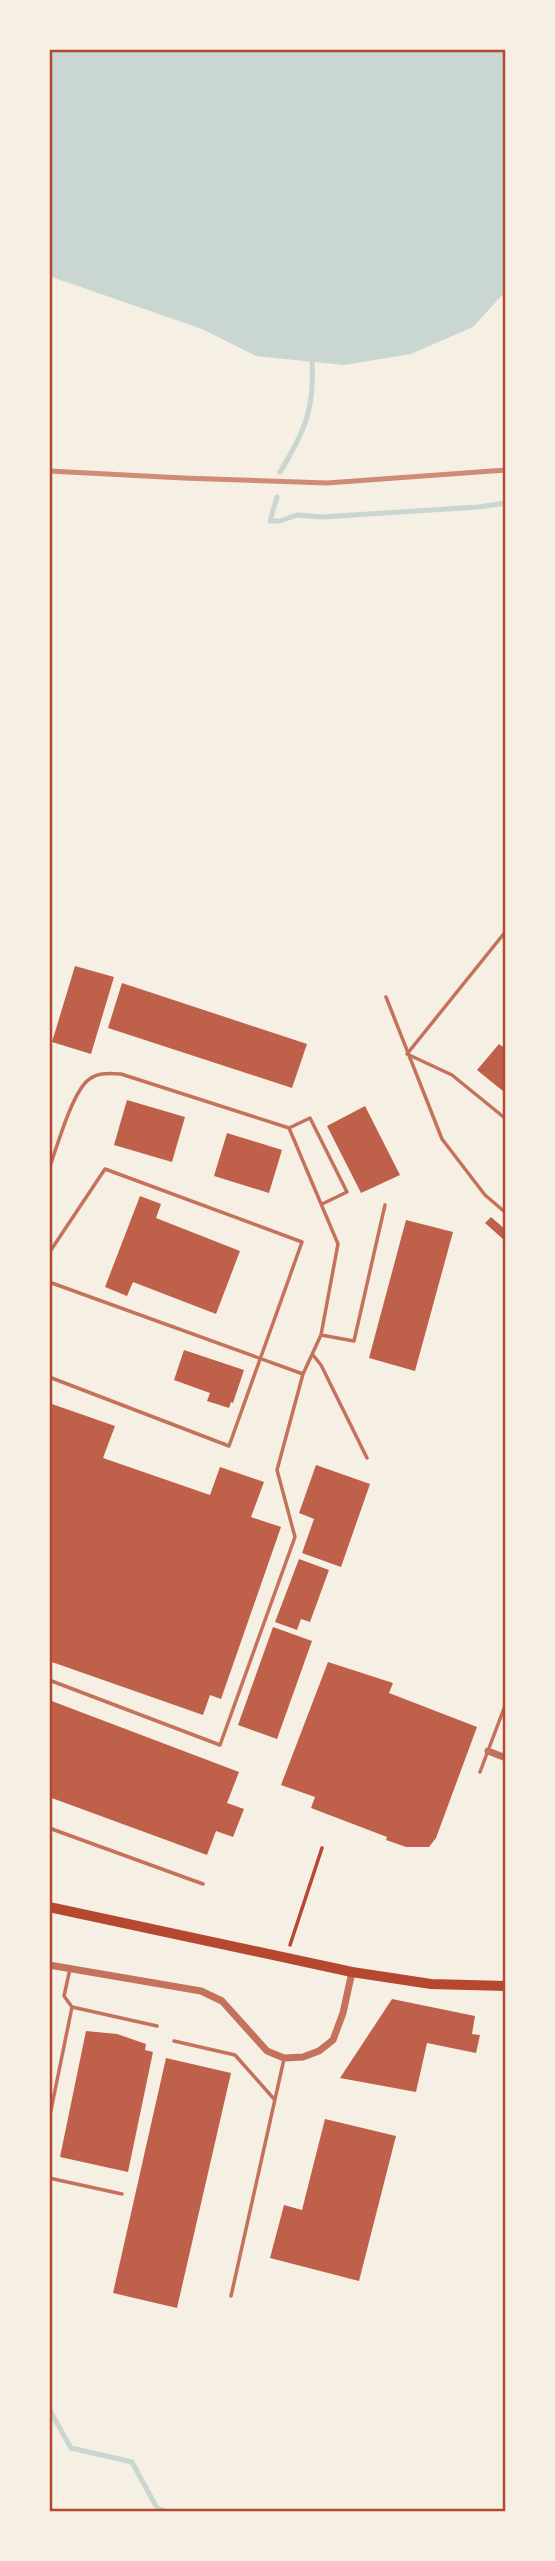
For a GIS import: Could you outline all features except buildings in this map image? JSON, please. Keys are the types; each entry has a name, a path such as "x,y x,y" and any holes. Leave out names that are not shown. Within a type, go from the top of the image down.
{"main road":[{"path":"49,1908 352,1972 431,1984 506,1986"}],"street":[{"path":"488,1751 506,1758"},
{"path":"49,1965 201,1991 222,2001 267,2051 284,2058 303,2057 319,2051 333,2040 343,2013 352,1972"}],"lane":[{"path":"407,1054 506,931"},
{"path":"386,997 442,1139 485,1195 506,1213"},
{"path":"407,1054 452,1075 506,1119"},
{"path":"49,1169 72,1108 86,1082 101,1073 121,1074 289,1128 310,1118 346,1192 322,1204"},
{"path":"49,1680 220,1745 295,1537 277,1470 303,1374 321,1335 338,1244 289,1128"},
{"path":"49,1150 55,1152"},
{"path":"49,1253 105,1169 302,1242 229,1446 49,1377"},
{"path":"321,1335 354,1341 385,1205"},
{"path":"49,1283 303,1374"},
{"path":"313,1355 321,1365 367,1458"},
{"path":"480,1772 506,1703"},
{"path":"49,1828 203,1884"},
{"path":"70,1969 64,1996 72,2007 157,2026"},
{"path":"49,2120 72,2007"},
{"path":"174,2041 235,2055 274,2099"},
{"path":"231,2296 284,2058"},
{"path":"49,2178 122,2194"}],"path":[{"path":"290,1945 322,1848"}],"shaded area":[{"path":"49,49 506,49 506,291 473,327 411,354 344,365 256,356 202,329 49,276"}],"waterway":[{"path":"280,472 296,445 310,407 312,362"},
{"path":"277,497 270,521 280,521 297,515 322,517 506,503"},
{"path":"49,2409 71,2448 132,2462 157,2508 168,2512"}],"railway":[{"path":"49,471 327,483 506,470"}]}
